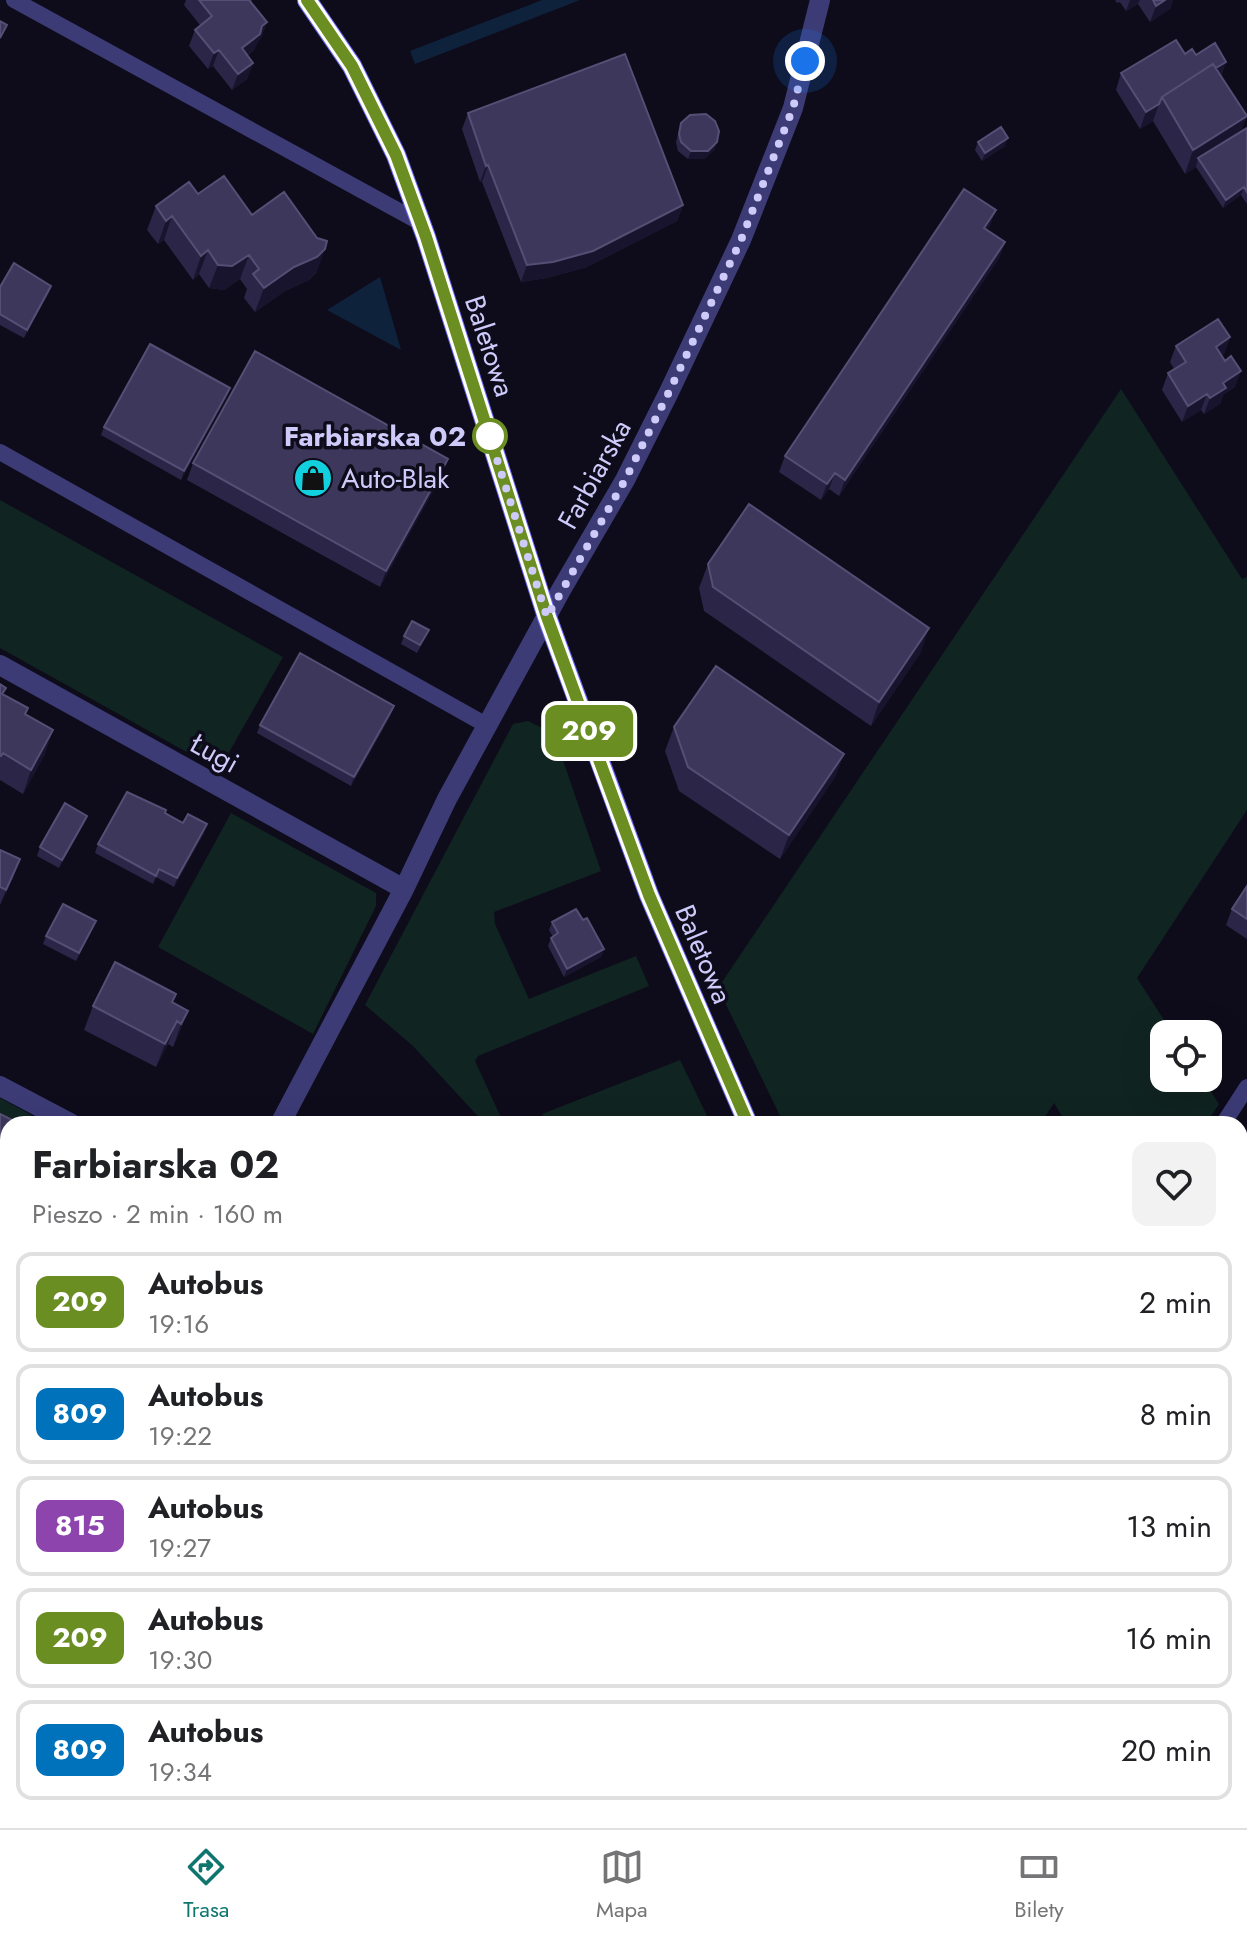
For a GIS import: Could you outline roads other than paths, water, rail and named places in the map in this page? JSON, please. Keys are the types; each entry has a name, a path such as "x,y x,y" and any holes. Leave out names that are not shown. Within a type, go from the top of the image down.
{"street":[{"name":"Baletowa","path":"307,0 352,66 396,155 421,223 547,617 649,895 745,1116"},
{"name":"Farbiarska","path":"284,1116 404,889 447,799 631,467 741,240 793,108 820,0"},
{"name":"Ługi","path":"0,665 404,889"},
{"path":"0,1086 57,1116"}],"lane":[{"path":"14,0 421,223"},
{"path":"0,452 488,726"},
{"path":"1228,1116 1247,1087"}],"water":[{"path":"542,0 580,0 415,64 410,51"},
{"path":"380,277 401,350 327,310"}],"place":[{"name":"Farbiarska 02","path":"490,436"},
{"name":"Auto-Blak","path":"313,478"}]}
